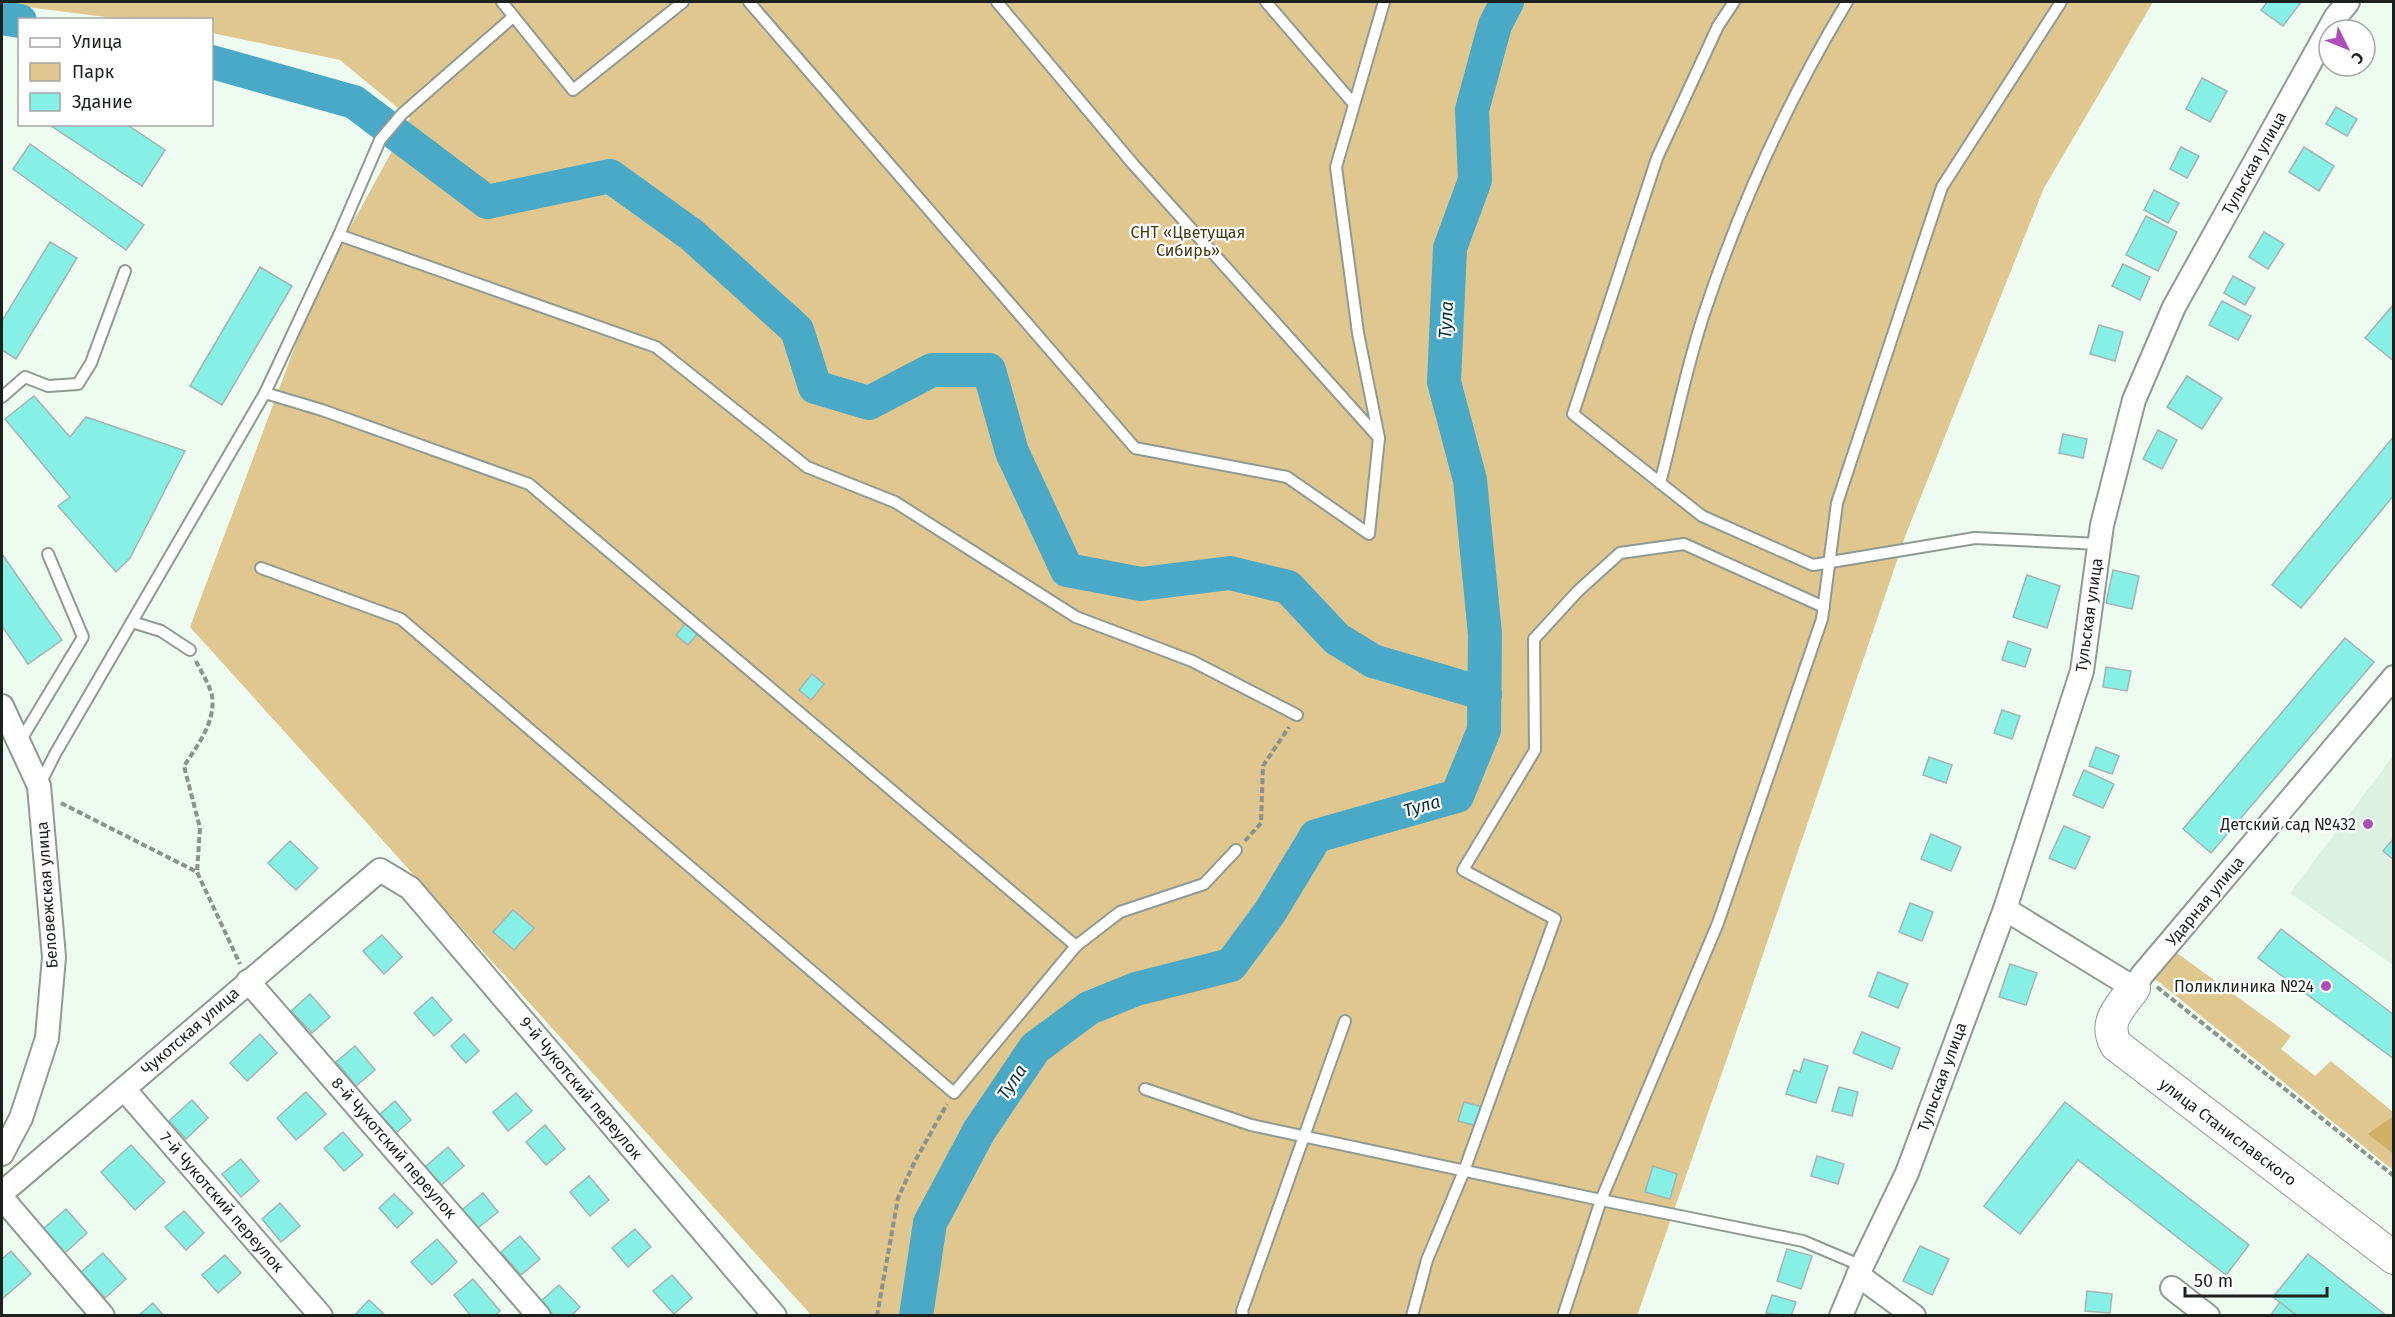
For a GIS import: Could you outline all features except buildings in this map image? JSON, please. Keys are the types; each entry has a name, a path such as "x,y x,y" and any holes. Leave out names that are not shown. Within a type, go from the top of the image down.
{"street":[{"name":"Тульская улица","path":"1841,1316 1907,1173 2005,909 2082,671 2102,525 2134,400 2174,307 2335,18 2348,2"},
{"name":"Ударная улица","path":"2138,982 2394,677"},
{"name":"Беловежская улица","path":"2,706 39,789 54,957 47,1038 21,1118 2,1154"},
{"name":"Чукотская улица","path":"2,1192 380,870"},
{"name":"9-й Чукотский переулок","path":"380,870 410,888 775,1316"},
{"path":"2005,909 2138,982"},
{"name":"8-й Чукотский переулок","path":"249,981 538,1316"},
{"name":"улица Станиславского","path":"2138,982 2110,1021 2111,1037 2116,1046 2394,1258"},
{"name":"7-й Чукотский переулок","path":"124,1089 321,1316"},
{"path":"2,1198 103,1316"},
{"path":"1860,1271 1914,1316"},
{"path":"2172,1288 2208,1316"}],"lane":[{"path":"502,2 573,90 683,2"},
{"path":"749,2 1135,448 1287,477 1369,534 1379,438 1358,333 1336,167 1384,2"},
{"path":"997,2 1133,164 1379,438"},
{"path":"1266,2 1353,103"},
{"path":"1734,2 1718,26 1657,158 1573,414 1702,516 1813,565 1975,538 2099,544"},
{"path":"1660,483 1704,313 1752,181 1816,53 1847,2"},
{"path":"1563,1316 1601,1200 1718,923 1822,619 1837,503 1942,187 2061,2"},
{"path":"39,789 132,622 265,393 339,235 380,140 402,114 513,17"},
{"path":"339,235 656,347 807,467 895,502 1076,617 1192,661 1297,715"},
{"path":"2,397 26,377 48,386 78,384 91,363 125,270"},
{"path":"265,393 322,410 529,484 1076,946"},
{"path":"1412,1316 1427,1260 1464,1170 1555,919 1463,870 1535,750 1534,639 1578,591 1620,553 1684,544 1824,607"},
{"path":"19,743 83,638 48,554"},
{"path":"261,568 401,619 954,1093 1076,946 1120,912 1204,884 1236,850"},
{"path":"132,622 161,631 190,650"},
{"path":"1243,1316 1242,1311 1345,1021"},
{"path":"1145,1089 1251,1125 1803,1241 1860,1271"}],"path":[{"path":"190,650 212,695 212,716 201,740 184,766 200,828 197,872 249,981"},
{"path":"1236,850 1260,823 1263,766 1297,715"},
{"path":"39,789 197,872"},
{"path":"2138,982 2394,1176"},
{"path":"878,1316 898,1198 915,1161 954,1093"}],"shaded area":[{"name":"Детский сад №432","path":"2393,756 2393,965 2290,893"},
{"path":"2393,1116 2393,1154 2368,1134"}],"green space":[{"name":"СНТ «Цветущая Сибирь»","path":"2,2 2153,2 2044,188 1906,534 1637,1316 811,1315 190,627 316,290 410,118 340,60 213,33 213,18 114,18 2,4"},
{"path":"2177,953 2291,1036 2281,1049 2315,1076 2331,1061 2393,1112 2393,1116 2369,1134 2393,1154 2393,1170 2155,979"}],"waterway":[{"name":"Тула","path":"916,1316 930,1223 979,1131 1035,1048 1089,1008 1136,989 1231,965 1270,912 1316,836 1457,796 1484,730 1485,634 1470,480 1444,382 1450,248 1475,180 1472,110 1495,25 1507,2"},
{"path":"2,18 18,21"},
{"path":"213,62 354,102 487,202 610,176 692,235 797,330 815,387 869,403 932,370 989,370 1012,452 1067,570 1141,584 1230,573 1288,587 1337,639 1373,661 1485,694"}],"place":[{"name":"Детский сад №432","path":"2368,824"},
{"name":"Поликлиника №24","path":"2326,986"}]}
